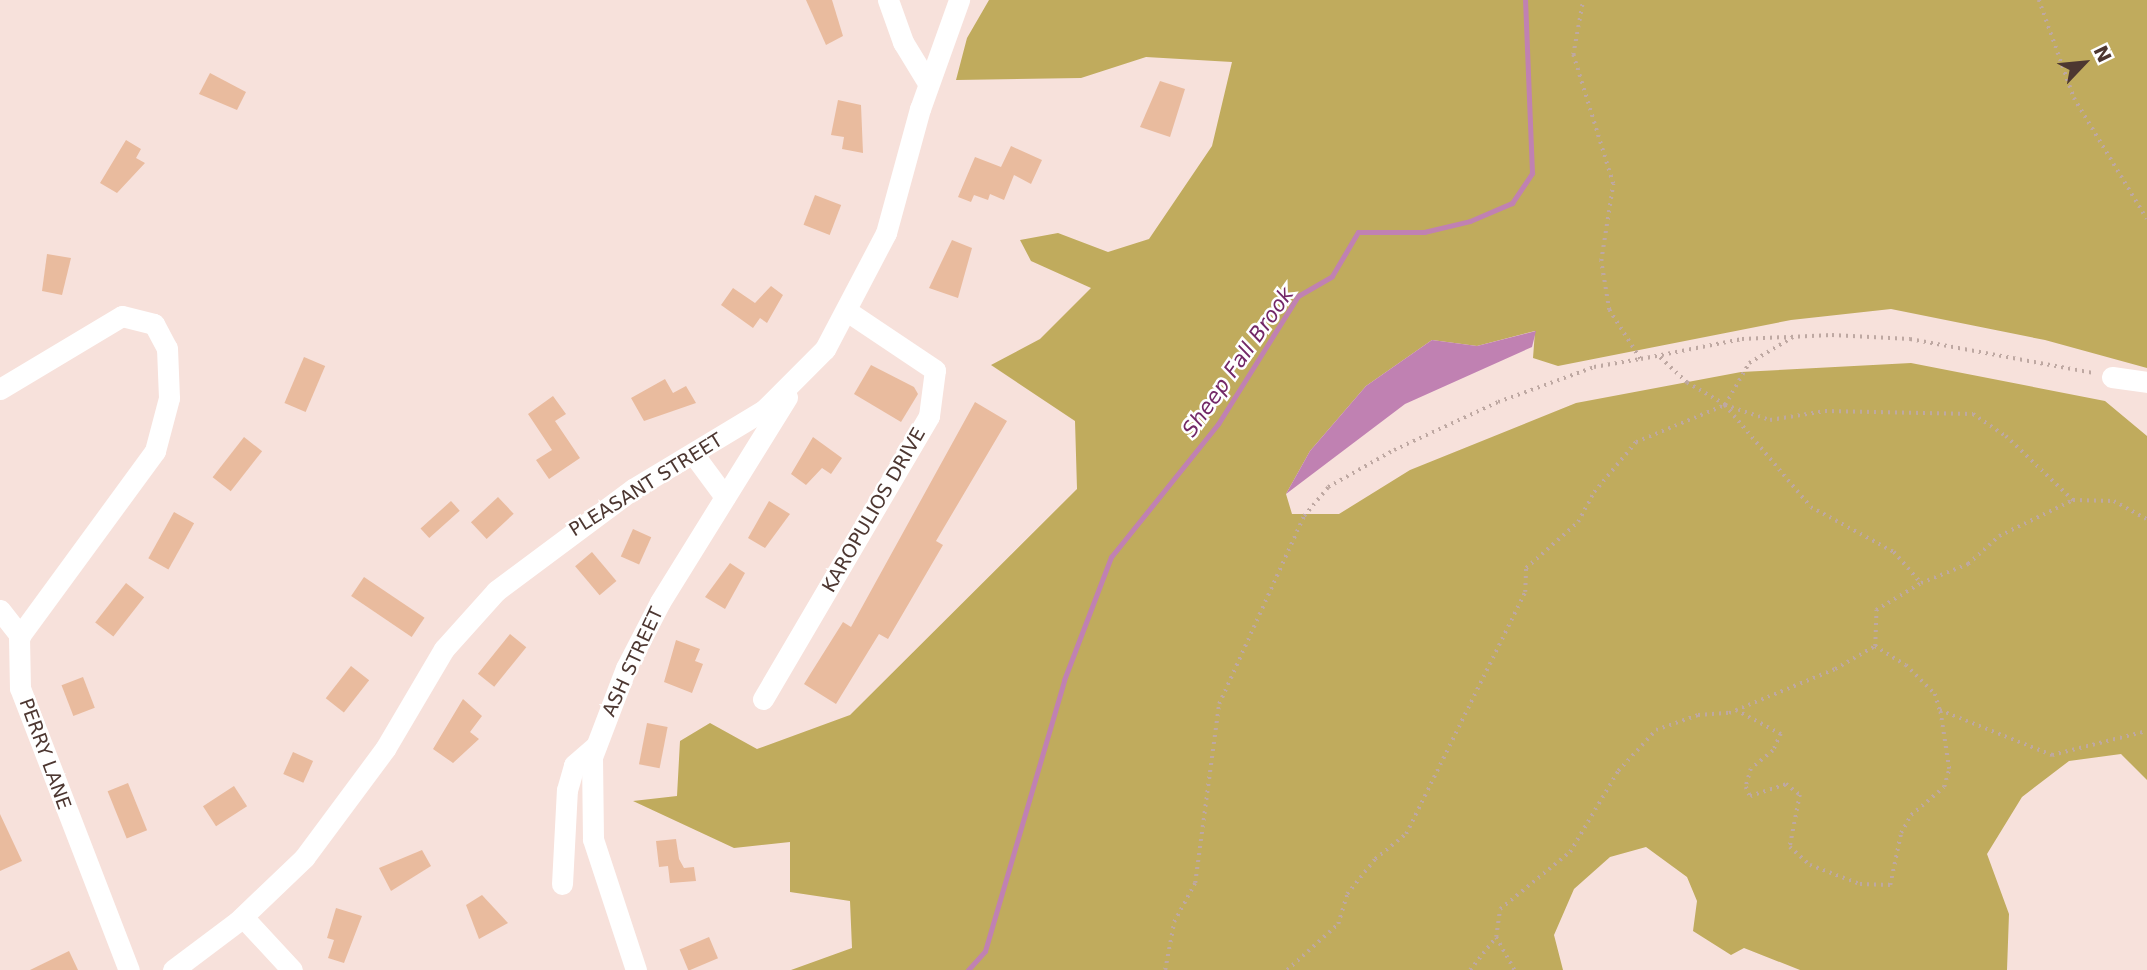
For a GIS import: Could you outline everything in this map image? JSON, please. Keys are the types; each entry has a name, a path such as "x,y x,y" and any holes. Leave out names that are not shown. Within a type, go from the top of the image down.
{"street":[{"path":"888,0 903,42 928,83"},
{"name":"PLEASANT STREET","path":"173,970 243,917 304,858 345,807 465,623 561,538 694,455 795,383 847,311 886,233 928,83 959,0"},
{"name":"KAROPULIOS DRIVE","path":"764,699 929,416 935,370 847,311"},
{"path":"0,389 122,316 154,324 167,348 170,370 164,428 155,451 107,512 20,636 0,610"},
{"path":"2112,377 2147,382"},
{"name":"ASH STREET","path":"636,970 593,839 596,746 631,657 795,383"},
{"path":"694,455 725,497"},
{"name":"PERRY LANE","path":"20,636 20,688 129,970"},
{"path":"562,884 567,790 574,765 596,746"},
{"path":"243,917 292,970"}],"path":[{"path":"1583,0 1573,54 1613,184 1603,273 1609,310 1640,359"},
{"path":"2039,0 2074,98 2147,219"},
{"path":"1287,970 1338,924 1348,894 1375,859 1406,834 1525,592 1526,568 1578,522 1594,492 1636,442 1725,405 1749,363 1794,337"},
{"path":"1165,970 1174,922 1195,883 1202,847 1219,704 1304,516 1328,487 1394,450 1549,383 1640,359 1742,339 1910,339 2112,377"},
{"path":"1658,356 1688,383 1725,405 1770,420 1825,411 1973,414 2006,436 2073,500"},
{"path":"1725,405 1811,507 1894,552 1921,583"},
{"path":"1875,646 1876,610 1921,583 1968,564 1999,536 2073,500 2114,502 2147,519"},
{"path":"1735,710 1780,734 1773,751 1751,769 1746,787 1750,796 1786,784 1800,795 1790,846 1810,865 1860,884 1891,885 1901,833 1911,815 1944,787 1949,769 1935,694 1906,665 1875,646"},
{"path":"1470,970 1496,937 1500,909 1570,852 1618,771 1656,730 1698,715 1735,710 1835,669 1875,646"},
{"path":"1940,710 2052,755 2147,731"},
{"path":"1496,937 1514,970"}],"shaded area":[{"path":"989,0 2147,0 2147,368 2045,340 1891,309 1791,320 1558,366 1533,358 1535,331 1477,346 1432,340 1366,386 1310,451 1286,494 1292,514 1339,514 1410,470 1576,403 1741,372 1911,363 2105,401 2147,436 2147,780 2121,754 2069,761 2022,797 1987,854 2009,914 2007,970 1800,970 1744,948 1731,955 1693,931 1697,901 1687,877 1646,847 1610,857 1574,889 1554,935 1563,970 791,970 852,948 850,901 790,892 790,842 734,848 633,801 677,796 680,741 710,723 757,749 850,715 1077,489 1075,421 991,365 1040,339 1091,288 1031,261 1020,240 1058,233 1108,252 1149,239 1212,146 1232,62 1146,57 1081,78 956,80 967,38"},
{"path":"1536,331 1532,347 1405,404 1286,494 1310,451 1366,386 1432,340 1477,346"}],"building":[{"path":"806,0 832,0 843,36 826,45"},
{"path":"210,73 246,92 237,110 199,94"},
{"path":"1160,81 1185,89 1170,137 1140,127"},
{"path":"838,100 861,105 863,153 842,149 844,137 831,135"},
{"path":"126,140 141,149 136,158 145,163 117,193 100,183"},
{"path":"1011,146 1042,160 1031,184 1014,175 1004,200 990,194 988,200 974,195 971,202 958,197 975,157 1001,167"},
{"path":"815,195 841,205 830,235 804,225"},
{"path":"952,240 972,248 958,298 929,288"},
{"path":"47,254 71,258 62,295 42,291"},
{"path":"771,286 783,295 767,323 760,318 753,328 721,305 733,288 755,303"},
{"path":"304,357 325,366 306,412 284,403"},
{"path":"871,365 914,387 918,394 901,422 854,394"},
{"path":"665,379 673,393 686,386 696,403 644,421 631,398"},
{"path":"553,396 566,414 555,421 580,458 549,479 536,460 552,450 528,414"},
{"path":"975,402 1007,421 936,541 943,545 888,639 879,634 836,704 804,684 843,622 851,627"},
{"path":"244,437 262,451 231,491 213,477"},
{"path":"813,437 842,458 831,474 822,468 806,485 791,474"},
{"path":"498,497 514,514 487,539 471,522"},
{"path":"451,501 460,511 429,538 421,528"},
{"path":"769,501 790,514 765,548 748,538"},
{"path":"174,512 194,523 168,570 148,558"},
{"path":"633,529 651,537 639,565 621,556"},
{"path":"592,552 616,581 600,595 575,566"},
{"path":"730,563 745,573 725,609 705,597"},
{"path":"364,577 425,618 412,637 351,596"},
{"path":"126,583 144,597 113,637 95,622"},
{"path":"510,634 526,647 494,687 478,674"},
{"path":"676,640 700,649 695,661 703,664 692,693 664,682"},
{"path":"351,666 369,680 344,712 326,698"},
{"path":"83,677 95,708 73,716 62,685"},
{"path":"463,699 482,716 470,732 479,739 453,763 433,749"},
{"path":"647,723 668,727 660,768 639,764"},
{"path":"293,752 313,761 303,783 283,774"},
{"path":"128,783 147,830 127,839 108,791"},
{"path":"234,786 247,806 216,826 203,806"},
{"path":"0,814 22,861 0,871"},
{"path":"676,839 679,859 684,868 694,867 696,881 670,883 668,866 659,867 656,841"},
{"path":"422,850 431,866 391,891 379,868"},
{"path":"482,895 508,923 479,939 466,905"},
{"path":"336,908 362,916 344,963 328,958 334,940 327,938"},
{"path":"709,937 718,958 688,970 680,950"},
{"path":"69,951 78,970 30,970"}],"waterway":[{"name":"Sheep Fall Brook","path":"968,970 985,951 1064,680 1111,557 1218,424 1298,296 1332,276 1358,232 1424,232 1470,221 1512,203 1532,173 1525,0"}]}
